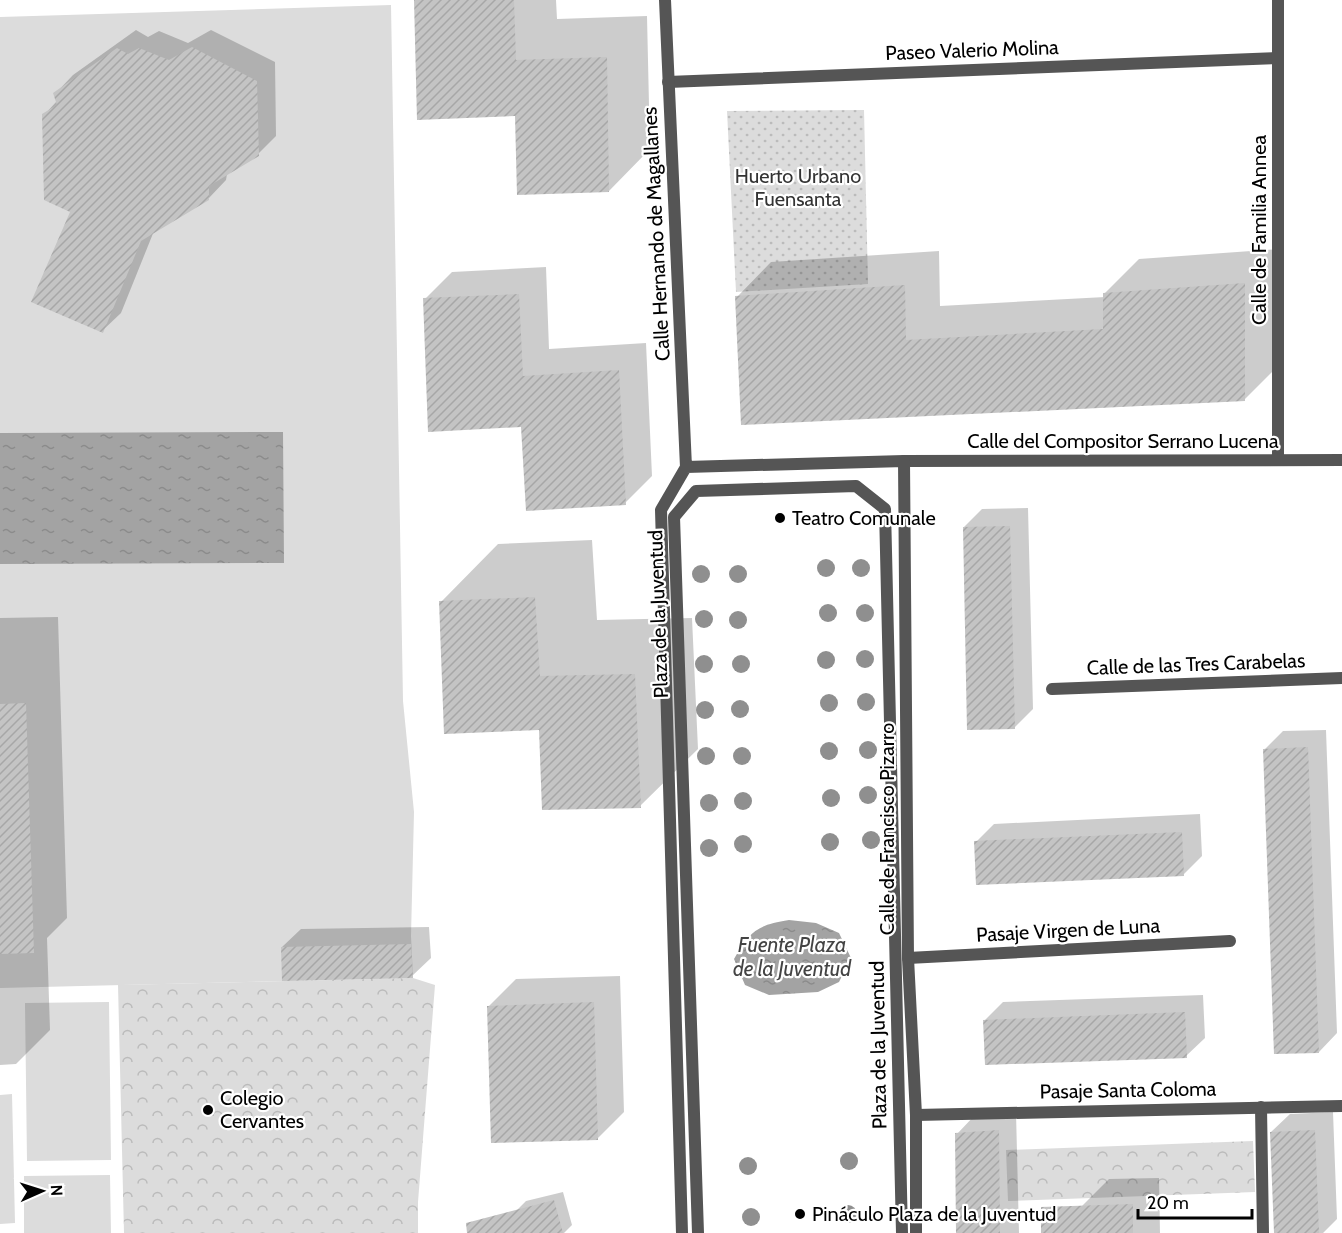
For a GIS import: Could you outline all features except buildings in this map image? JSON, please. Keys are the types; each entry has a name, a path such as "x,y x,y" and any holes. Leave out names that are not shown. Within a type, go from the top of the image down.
{"street":[{"name":"Calle Hernando de Magallanes","path":"665,0 686,467"},
{"name":"Calle de Familia Annea","path":"1278,0 1278,460"},
{"name":"Paseo Valerio Molina","path":"668,82 1278,58"},
{"name":"Calle del Compositor Serrano Lucena","path":"904,461 1342,460"},
{"path":"686,467 904,461"},
{"name":"Calle de Francisco Pizarro","path":"904,461 908,958 916,1115 916,1233"},
{"name":"Plaza de la Juventud","path":"682,1233 661,510 686,467"},
{"name":"Plaza de la Juventud","path":"698,1233 674,517 696,491 856,486 885,509 902,1233"},
{"name":"Calle de las Tres Carabelas","path":"1052,689 1342,678"},
{"name":"Pasaje Virgen de Luna","path":"908,958 1230,941"},
{"name":"Pasaje Santa Coloma","path":"916,1115 1342,1106"},
{"path":"1261,1107 1263,1233"}],"green space":[{"path":"391,5 403,701 414,812 411,936 413,978 0,988 0,17"},
{"name":"Huerto Urbano Fuensanta","path":"864,110 868,284 736,292 727,111"},
{"name":"Colegio Cervantes","path":"413,978 435,985 418,1202 418,1233 124,1233 118,985"},
{"path":"109,1002 111,1160 27,1161 25,1003"},
{"path":"12,1094 15,1223 0,1224 0,1095"},
{"path":"1253,1141 1255,1192 1008,1201 1006,1150"},
{"path":"110,1175 111,1233 24,1233 24,1176"}],"water":[{"path":"283,432 284,563 0,564 0,433"},
{"name":"Fuente Plaza de la Juventud","path":"789,920 816,923 839,933 851,958 839,982 818,992 769,995 745,985 734,959 745,942 762,927"}],"place":[{"name":"Teatro Comunale","path":"780,518"},
{"name":"Colegio Cervantes","path":"208,1110"},
{"name":"Pináculo Plaza de la Juventud","path":"800,1214"}]}
